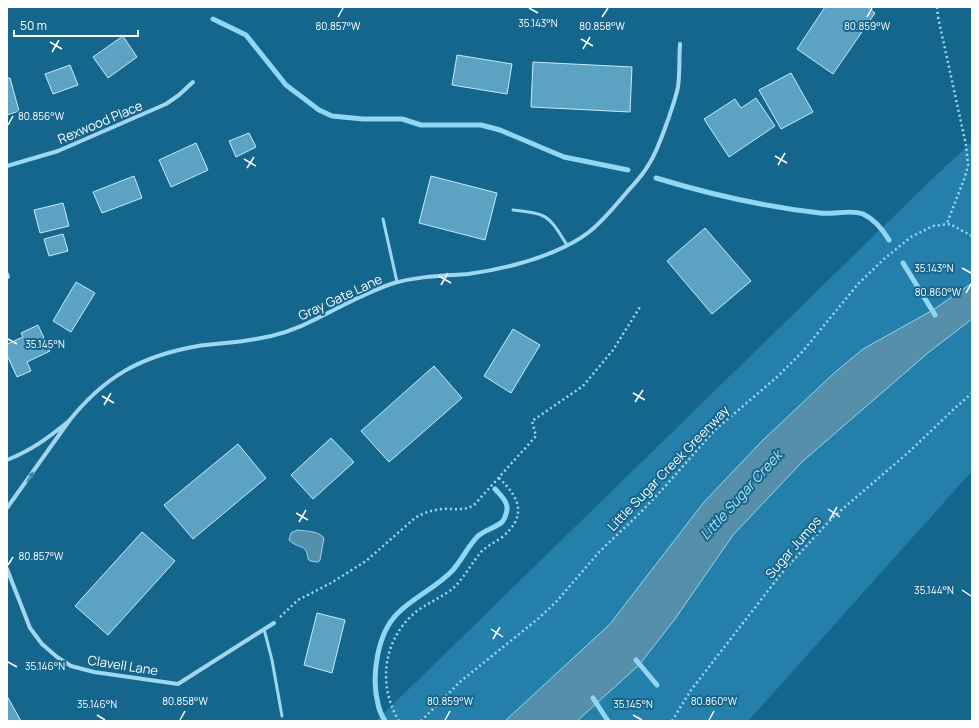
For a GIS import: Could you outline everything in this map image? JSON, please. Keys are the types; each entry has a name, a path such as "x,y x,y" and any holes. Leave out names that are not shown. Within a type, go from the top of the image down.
{"street":[{"name":"Gray Gate Lane","path":"69,421 81,405 107,382 147,360 167,353 198,346 256,339 286,332 314,320 360,296 397,282 424,276 468,274 517,265 550,253 590,231 607,215 642,174 660,142 676,92 680,44"},
{"name":"Rexwood Place","path":"7,166 58,151 166,104 179,95 193,82"},
{"path":"7,460 26,452 42,442 69,421"},
{"path":"7,508 69,421"},
{"name":"Clavell Lane","path":"7,569 30,628 42,644 57,657 71,666 94,672 178,684 274,623"}],"lane":[{"path":"513,210 536,212 543,215 552,221 567,245"},
{"path":"383,219 397,282"},
{"path":"264,629 272,660 282,716"}],"path":[{"path":"937,7 966,145 968,165 965,177 947,223 972,236"},
{"name":"Little Sugar Creek Greenway","path":"421,721 466,676 539,618 556,602 600,550 638,515 661,491 715,430 777,377 803,351 858,284 884,258 911,237 933,226 947,223"},
{"path":"274,623 298,600 331,583 372,556 415,518 433,511 468,509 481,499 536,436 532,421 583,386 613,350 640,308"},
{"name":"Sugar Jumps","path":"672,721 691,690 781,574 831,519 910,451 972,393"},
{"path":"399,721 391,705 387,690 388,660 394,641 401,628 412,616 424,606 454,588 484,549 504,535 516,522 519,510 517,500 510,488 499,478"}],"shaded area":[{"path":"972,142 972,471 748,721 376,721 930,181"}],"water":[{"name":"Little Sugar Creek","path":"972,283 972,319 929,352 803,461 733,535 675,619 639,665 577,721 505,721 610,624 704,502 762,441 833,374 863,349 933,310"},
{"path":"297,530 316,533 324,538 320,560 318,562 310,561 304,548 292,543 289,540 291,533"}],"building":[{"path":"825,7 867,7 875,13 833,74 797,49"},
{"path":"123,36 137,57 108,78 93,57"},
{"path":"457,55 512,64 507,94 452,85"},
{"path":"533,62 632,67 630,112 531,107"},
{"path":"70,65 78,85 53,94 45,74"},
{"path":"791,73 813,112 781,129 759,90"},
{"path":"7,78 10,78 19,111 7,115"},
{"path":"756,98 775,126 729,157 704,119 735,99 741,108"},
{"path":"249,133 256,147 236,157 229,141"},
{"path":"196,143 208,170 171,187 159,160"},
{"path":"134,176 142,198 102,213 93,192"},
{"path":"431,176 497,193 485,240 419,223"},
{"path":"63,203 69,226 40,233 34,210"},
{"path":"705,228 751,281 712,314 667,261"},
{"path":"63,234 68,251 49,256 44,239"},
{"path":"76,282 95,293 71,332 53,321"},
{"path":"38,325 50,351 27,362 31,371 17,377 7,355 7,344 23,337 21,333"},
{"path":"513,329 540,345 511,393 484,376"},
{"path":"434,366 462,398 389,462 361,431"},
{"path":"331,438 354,462 313,499 291,475"},
{"path":"238,444 266,478 193,539 164,505"},
{"path":"142,532 175,561 108,635 75,606"},
{"path":"317,613 345,620 332,673 304,665"},
{"path":"7,696 21,721 7,721"}],"waterway":[{"path":"213,19 246,35 286,85 319,110 332,116 363,119 402,119 421,125 481,125 500,130 564,157 628,170"},
{"path":"656,178 717,195 758,204 825,213 853,212 863,214 874,222 889,240"},
{"path":"903,263 935,315"},
{"path":"385,721 378,706 375,681 378,656 385,632 391,622 404,607 445,578 451,572 478,536 503,521 507,507 505,500 495,489"},
{"path":"636,660 657,685"},
{"path":"593,698 608,721"}]}
